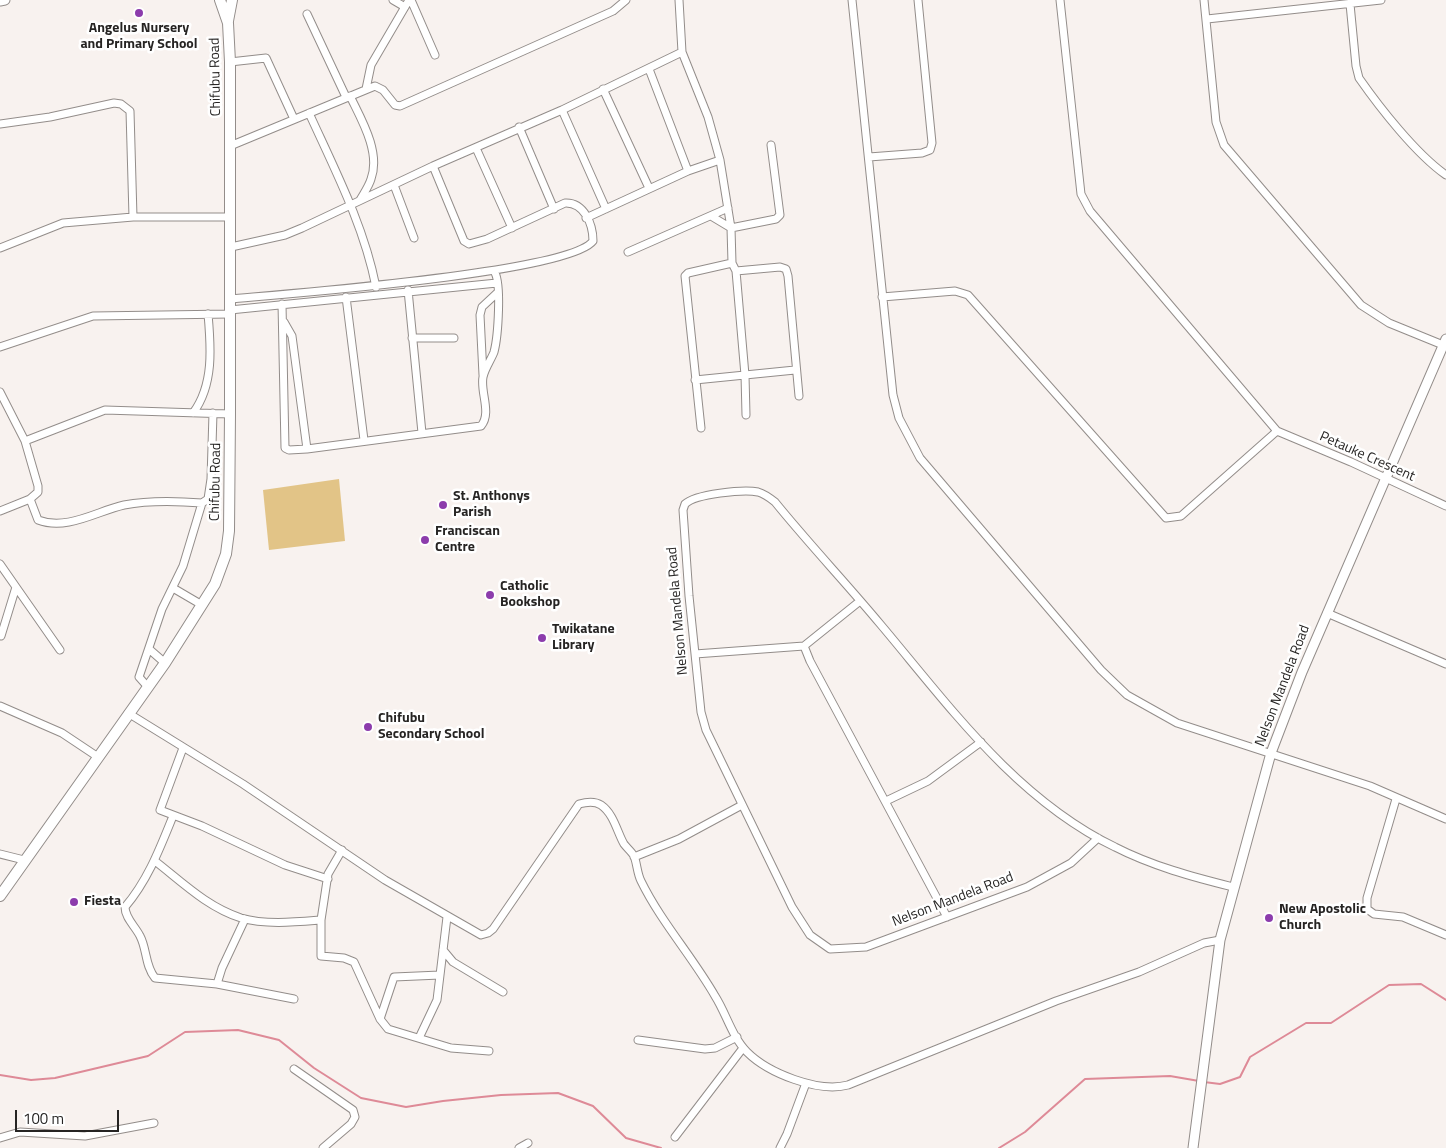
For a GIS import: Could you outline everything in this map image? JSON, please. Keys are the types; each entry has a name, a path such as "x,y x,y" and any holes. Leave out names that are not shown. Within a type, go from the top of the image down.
{"main road":[{"name":"Chifubu Road","path":"0,896 164,663 214,584 226,554 229,531 230,414 230,62 228,23 220,0"},
{"path":"228,23 232,0"}],"street":[{"path":"0,1 5,0"},
{"path":"393,0 405,7"},
{"path":"366,89 372,65 410,0"},
{"path":"410,0 435,55"},
{"path":"230,146 366,89 379,88 395,105 400,106 613,11 626,0"},
{"path":"678,0 682,52 708,117 720,160 728,208 731,228 732,263 736,271 745,375 746,415"},
{"path":"852,0 893,395 899,418 920,458 1101,670 1126,695 1177,723 1245,747 1271,753 1370,786 1396,799 1446,819"},
{"path":"869,157 922,153 930,150 932,143 918,0"},
{"path":"882,297 955,291 968,295 1166,518 1181,516 1277,431 1084,203 1060,0"},
{"path":"1204,0 1216,122 1224,145 1361,305 1389,323 1445,342"},
{"path":"1207,19 1381,0"},
{"path":"1350,4 1356,66 1360,78 1432,165 1446,175"},
{"path":"307,14 369,137 372,178 360,200"},
{"path":"231,247 284,234 562,110 682,52"},
{"path":"230,62 266,58 294,119"},
{"path":"649,69 688,171"},
{"path":"603,89 649,188"},
{"path":"0,124 50,117 114,103 126,106 130,111 133,217"},
{"path":"562,110 606,209"},
{"path":"309,113 350,204 371,260 377,294"},
{"path":"519,128 554,209"},
{"path":"711,216 731,228 776,219 780,214 771,144"},
{"path":"476,148 512,228"},
{"path":"586,218 688,171 720,160"},
{"path":"0,348 93,316 208,314 318,290 494,271 580,252 593,241 591,226 580,206 573,203 565,203 475,244 469,244 464,241 433,166"},
{"path":"394,185 414,238"},
{"path":"628,252 728,208"},
{"path":"0,248 63,223 133,217 231,217"},
{"path":"701,428 685,276 688,273 732,263"},
{"path":"736,271 780,267 786,269 799,396"},
{"path":"483,376 497,337 498,293 494,271"},
{"path":"432,279 432,288"},
{"path":"230,308 497,282"},
{"path":"318,290 320,300"},
{"path":"408,290 422,434"},
{"path":"282,304 286,418 284,443 285,448 289,450 481,426 486,418 480,315 482,307 498,293"},
{"path":"346,297 364,440"},
{"path":"193,413 201,402 208,374 210,336 208,314"},
{"path":"284,322 292,336 307,449"},
{"path":"412,338 454,338"},
{"name":"Nelson Mandela Road","path":"1098,838 1071,864 1044,878 866,947 830,949 810,935 796,913 706,730 701,712 683,510 688,500 696,497 738,492 756,492 766,495 775,502 981,742 1038,796 1098,838 1150,862 1233,887 1271,753 1302,672 1445,342"},
{"path":"695,380 795,370"},
{"path":"0,392 2,400 25,441 38,486 38,492 30,498 0,511"},
{"path":"25,441 105,410 230,414"},
{"path":"30,498 38,520 60,523 95,516 124,505 143,502 202,503 208,499 211,479 213,413"},
{"name":"Petauke Crescent","path":"1277,431 1446,506"},
{"path":"147,686 138,676 162,609 183,566 202,503"},
{"path":"0,564 60,650"},
{"path":"0,637 16,587"},
{"path":"173,588 202,605"},
{"path":"695,654 804,646 860,601"},
{"path":"1327,612 1446,664"},
{"path":"804,646 947,917"},
{"path":"149,649 164,663"},
{"path":"0,706 62,733 98,756"},
{"path":"128,713 342,850 385,880 481,935 488,933 579,804 585,802 601,805 607,811 625,845 634,857 639,878 653,904 715,995 743,1048 756,1060 776,1072 806,1083 834,1087 848,1085 1056,1001 1139,972 1204,943 1220,940"},
{"path":"886,801 928,781 981,742"},
{"path":"183,748 160,810 202,826 285,865 328,879"},
{"path":"1396,799 1367,898 1367,909 1374,914 1386,917 1403,917 1446,935"},
{"path":"634,857 678,839 742,805"},
{"path":"173,816 155,861 143,884 125,907 125,913 141,937 150,971 155,978 217,984 294,999"},
{"path":"342,850 329,869 321,920 320,953 325,958 344,958 354,962 380,1019 388,1029 451,1048 489,1051"},
{"path":"0,854 24,860"},
{"path":"155,861 202,898 246,919 293,922 321,920"},
{"path":"1193,1148 1220,940 1233,887"},
{"path":"419,1038 436,1000 447,917"},
{"path":"217,984 234,941 246,919"},
{"path":"443,950 453,962 481,981 503,992"},
{"path":"380,1019 394,977 440,974"},
{"path":"638,1040 705,1049 716,1048 737,1037"},
{"path":"675,1137 743,1048"},
{"path":"294,1069 318,1088 332,1095 353,1110 355,1117 351,1124 323,1148"},
{"path":"780,1148 806,1083"},
{"path":"0,1138 20,1132 85,1136 154,1124"},
{"path":"519,1148 528,1144"}],"shaded area":[{"path":"339,479 345,541 269,550 263,490"}],"waterway":[{"path":"1204,1082 1220,1084 1240,1077 1250,1057 1306,1023 1331,1023 1389,985 1421,984 1446,1000"},
{"path":"0,1075 31,1080 55,1078 148,1056 185,1032 238,1030 279,1040 314,1068 361,1098 406,1107 501,1095 558,1093 593,1106 626,1138 661,1148"},
{"path":"999,1148 1025,1132 1085,1079 1170,1076 1199,1081"}],"place":[{"name":"Angelus Nursery and Primary School","path":"139,13"},
{"name":"St. Anthonys Parish","path":"443,505"},
{"name":"Franciscan Centre","path":"425,540"},
{"name":"Catholic Bookshop","path":"490,595"},
{"name":"Twikatane Library","path":"542,638"},
{"name":"Chifubu Secondary School","path":"368,727"},
{"name":"Fiesta","path":"74,902"},
{"name":"New Apostolic Church","path":"1269,918"}]}
